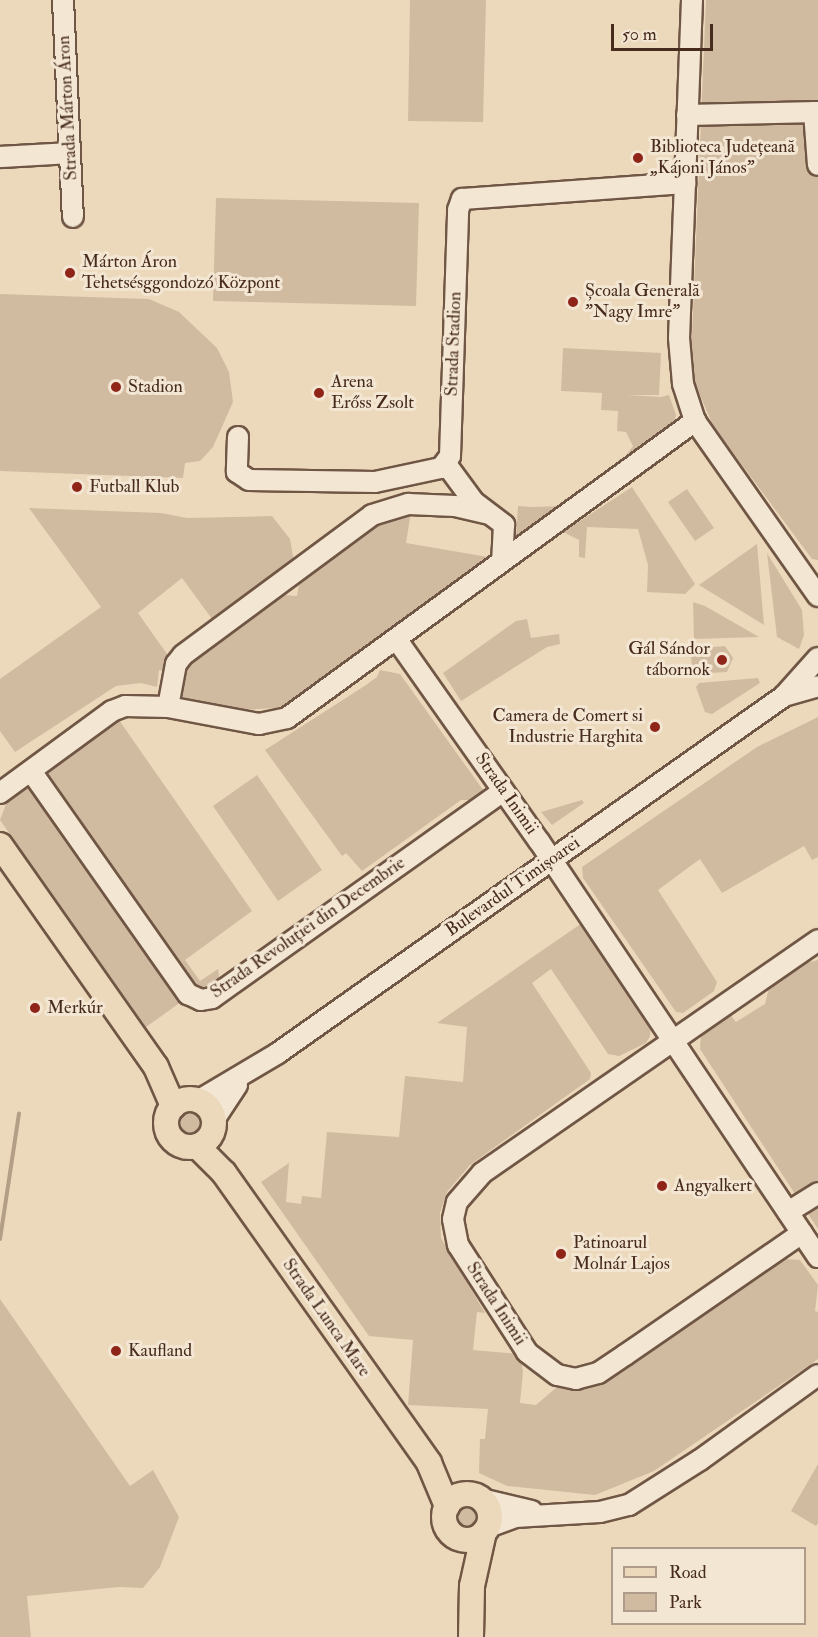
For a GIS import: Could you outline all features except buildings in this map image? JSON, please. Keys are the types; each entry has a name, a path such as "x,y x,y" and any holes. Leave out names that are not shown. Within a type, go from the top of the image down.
{"main road":[{"path":"0,845 156,1067 187,1102 209,1108 207,1134 180,1144 171,1137 167,1120 187,1102"},
{"name":"Strada Lunca Mare","path":"207,1134 224,1173 429,1463 447,1506"},
{"name":"Strada Lunca Mare","path":"429,1463 477,1497"},
{"path":"471,1637 472,1586 489,1512 477,1497 456,1497 447,1506 445,1522 465,1559 472,1586"},
{"path":"453,1536 470,1540 486,1529"}],"street":[{"name":"Strada Márton Áron","path":"63,0 73,217"},
{"path":"692,0 679,357 694,421 817,597"},
{"path":"687,115 816,112 818,165"},
{"path":"0,157 70,153"},
{"name":"Strada Stadion","path":"446,465 450,456 458,210 462,199 685,183"},
{"path":"0,793 112,711 132,704 168,707 259,724 277,722 397,640 551,523 694,421"},
{"path":"238,437 237,472 249,480 375,482 408,477 446,465 486,513 504,525 502,560"},
{"path":"168,707 180,659 372,515 394,506 416,504 486,513"},
{"name":"Strada Inimii","path":"397,640 551,860 818,1257"},
{"name":"Bulevardul Timișoarei","path":"187,1102 243,1078 784,696 818,658"},
{"name":"Bulevardul Timișoarei","path":"784,696 818,686"},
{"name":"Strada Revoluției din Decembrie","path":"31,771 188,994 201,1000 212,998 503,791"},
{"path":"673,1041 818,940"},
{"name":"Strada Inimii","path":"673,1041 482,1173 457,1202 453,1219 458,1245 527,1352 563,1377 584,1378 598,1373 802,1233"},
{"name":"Bulevardul Timișoarei","path":"207,1134 243,1078"},
{"path":"788,1212 818,1193"},
{"name":"Strada Lunca Mare","path":"477,1497 537,1513 600,1512 639,1500 818,1375"},
{"name":"Strada Lunca Mare","path":"486,1529 537,1513"}],"green space":[{"path":"410,0 486,0 483,122 408,121"},
{"path":"706,0 818,0 818,560 812,559 712,423 696,386 691,360"},
{"path":"216,198 419,203 416,306 213,301"},
{"name":"Stadion","path":"0,294 149,299 179,312 217,348 229,372 233,402 213,447 200,461 185,463 183,478 0,471"},
{"path":"563,348 661,353 659,395 627,395 661,397 669,395 676,415 673,425 631,456 627,454 633,446 626,432 617,431 618,411 601,410 602,393 561,391"},
{"path":"632,487 695,584 685,594 647,592 648,565 638,529 587,527 585,558 579,557 579,540 563,532"},
{"path":"687,489 714,528 695,541 668,502"},
{"path":"518,506 532,507 563,506 516,538"},
{"path":"29,508 161,513 187,518 272,516 290,539 295,568 215,623 182,578 138,613 174,664 171,672 159,670 157,687 141,683 116,686 15,752 0,731 0,679 101,607"},
{"path":"411,512 406,543 488,557 363,655 360,651 335,668 338,673 300,699 276,708 243,710 184,698 179,688 184,666 272,594 297,596 301,574 372,524"},
{"path":"757,544 764,625 699,585"},
{"path":"767,553 802,610 804,635 799,649 777,637"},
{"path":"693,602 705,606 759,637 694,639"},
{"path":"527,619 531,638 559,634 560,644 547,647 461,701 443,673 516,621"},
{"path":"725,646 733,658 727,672 693,674 690,649"},
{"path":"380,670 400,674 486,794 477,800 461,800 362,871 346,853 342,856 265,750 366,685 377,677"},
{"path":"758,678 760,683 712,714 705,712 696,687 699,683"},
{"path":"818,717 818,857 812,860 804,846 722,893 700,859 658,890 717,982 714,991 683,1013 676,1012 583,878 582,867 757,747"},
{"path":"119,720 252,911 185,960 200,981 218,969 220,983 208,993 195,992 146,1027 0,820 8,799"},
{"path":"257,775 322,870 278,901 213,806"},
{"path":"582,800 584,803 552,825 541,812"},
{"path":"585,921 651,1026 650,1036 646,1043 619,1056 608,1054 551,969 532,983 591,1073 590,1079 470,1165 447,1192 440,1213 441,1238 485,1313 477,1312 473,1350 520,1354 523,1372 520,1403 536,1405 557,1387 614,1377 786,1259 800,1260 818,1285 815,1311 818,1312 818,1359 654,1471 595,1495 507,1486 479,1473 480,1439 485,1439 488,1409 408,1405 413,1340 369,1336 261,1182 289,1163 286,1202 301,1204 302,1196 321,1198 327,1132 399,1137 405,1076 463,1082 467,1027 437,1023"},
{"path":"818,960 818,1229 700,1049 701,1032 729,1013 736,1022 765,1004 769,988 802,964"},
{"path":"190,1109 200,1113 204,1123 200,1133 190,1137 180,1133 176,1123 180,1113"},
{"path":"0,1299 130,1486 153,1470 179,1517 160,1567 143,1588 119,1587 27,1596 31,1637 0,1637"},
{"path":"818,1464 818,1523 816,1526 791,1511"},
{"path":"466,1502 472,1503 480,1511 480,1523 472,1531 466,1532 460,1531 452,1523 451,1517 452,1511 460,1503"}],"waterway":[{"path":"0,1239 19,1113"}],"place":[{"name":"Biblioteca Județeană „Kájoni János”","path":"638,158"},
{"name":"Márton Áron Tehetsésggondozó Központ","path":"70,273"},
{"name":"Școala Generală \"Nagy Imre\"","path":"573,302"},
{"name":"Stadion","path":"116,387"},
{"name":"Arena Erőss Zsolt","path":"319,393"},
{"name":"Futball Klub","path":"77,487"},
{"name":"Gál Sándor tábornok","path":"722,660"},
{"name":"Camera de Comert si Industrie Harghita","path":"655,727"},
{"name":"Merkúr","path":"35,1008"},
{"name":"Angyalkert","path":"662,1186"},
{"name":"Patinoarul Molnár Lajos","path":"561,1254"},
{"name":"Kaufland","path":"116,1351"}]}
